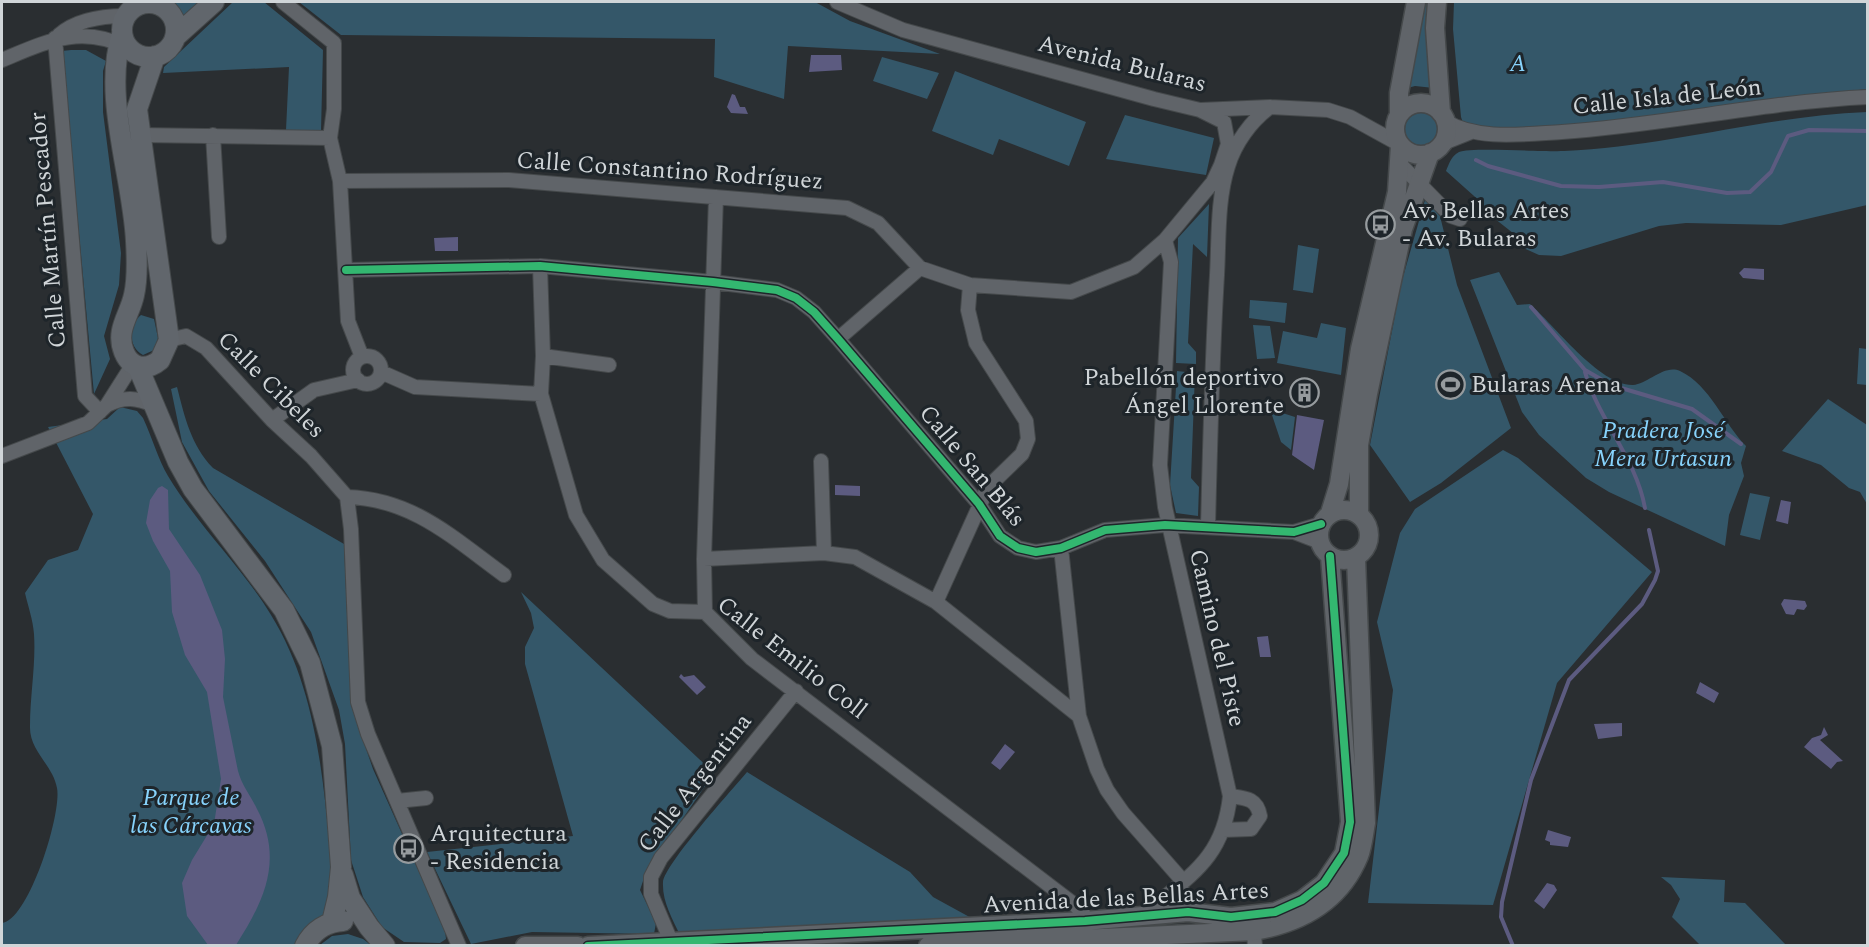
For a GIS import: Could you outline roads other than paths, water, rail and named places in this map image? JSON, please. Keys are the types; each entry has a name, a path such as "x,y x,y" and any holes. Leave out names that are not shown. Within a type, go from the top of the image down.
{"main road":[{"path":"127,25 146,57 155,56 164,52 175,37 214,2"},
{"path":"175,37 175,26 171,15 163,6 151,3 140,4 127,25 114,81 136,240 136,282 121,337 124,351 136,365 178,462 193,489 284,610 310,663 332,746 340,867 338,897 332,922"},
{"path":"155,56 137,109 169,340 160,360 158,412"},
{"path":"130,309 144,303 151,304 165,315"},
{"path":"136,365 149,367 160,360"},
{"path":"340,867 350,898 369,927 386,945"},
{"path":"305,945 318,930 332,922 356,922 369,927"}],"street":[{"path":"283,2 334,43 334,109 330,138 340,181 348,321 362,357"},
{"name":"Avenida Bularas","path":"837,2 903,30 1200,110 1270,108 1328,110 1350,117 1399,150 1421,176"},
{"path":"1416,2 1399,93 1399,115 1395,129 1399,150 1414,154 1436,149"},
{"path":"1359,514 1359,445 1403,229 1421,176 1447,129 1443,117 1435,28 1437,2"},
{"path":"2,60 55,38 66,29 105,16 127,25"},
{"path":"55,38 96,37 127,25"},
{"name":"Calle Martín Pescador","path":"55,38 85,396 103,408"},
{"name":"Calle Isla de León","path":"1443,117 1471,132 1526,134 1616,128 1868,97"},
{"path":"1399,115 1406,108 1425,104 1443,117"},
{"name":"Camino del Piste","path":"1209,527 1211,369 1222,196 1228,167 1236,145 1259,116 1270,108"},
{"path":"1200,110 1248,131"},
{"name":"Calle Constantino Rodríguez","path":"340,181 509,180 847,208 878,223 920,268 970,285 1071,292 1134,267 1165,240 1217,173 1228,144 1224,122"},
{"name":"Calle Isla de León","path":"1436,149 1471,132"},
{"path":"139,135 330,138"},
{"path":"213,135 219,237"},
{"name":"Avenida de las Bellas Artes","path":"1253,930 1275,912 1302,900 1324,883 1344,853 1350,822 1325,534 1339,484 1360,349 1398,192 1399,150"},
{"path":"705,612 704,560 716,197"},
{"name":"Camino del Piste","path":"1140,918 1182,880 1203,866 1215,850 1223,830 1230,796 1167,525 1160,465 1171,262 1165,240"},
{"name":"Calle San Blás","path":"346,270 540,266 713,282 777,291 796,298 814,312 838,339 979,504 1000,536 1017,548 1036,552 1062,548 1105,530 1167,525 1325,534"},
{"name":"Calle Emilio Coll","path":"540,266 543,356 541,394 576,515 603,560 653,604 670,611 705,612 752,659 1075,905 1083,913 1086,935"},
{"path":"838,339 920,268"},
{"path":"936,602 988,487 1022,454 1028,439 1026,421 975,343 968,310 970,285"},
{"name":"Calle Cibeles","path":"169,340 186,336 206,348 347,496"},
{"path":"543,356 609,365"},
{"path":"362,357 374,358 380,364 381,372 374,382 365,384 358,380 353,367 362,357"},
{"path":"2,456 88,423 103,408 136,365"},
{"path":"381,372 414,387 541,394"},
{"path":"273,420 314,390 358,380"},
{"path":"103,408 131,398 158,412"},
{"path":"820,461 824,553"},
{"path":"459,945 368,735 358,702 351,529 347,496 393,503 427,519 504,575"},
{"path":"1345,509 1359,514 1367,524 1370,537 1366,549 1356,558 1342,560 1325,534 1345,509"},
{"path":"1062,548 1079,716 1097,770 1123,813 1182,880 1181,899 1188,912"},
{"path":"704,560 824,553 855,557 936,602 1079,716"},
{"name":"Avenida de las Bellas Artes","path":"588,945 1253,930 1281,926 1311,914 1336,894 1360,855 1366,823 1356,558"},
{"name":"Calle Argentina","path":"672,943 651,894 651,877 661,858 796,692"},
{"path":"1223,830 1246,831 1256,825 1260,816 1258,807 1252,800 1230,796"},
{"path":"397,801 426,798"},
{"name":"Avenida de las Bellas Artes","path":"928,945 1086,935 1140,918 1188,912 1231,917 1253,930"},
{"path":"525,945 578,945"}],"waterway":[{"path":"1476,160 1488,166 1561,186 1599,187 1663,182 1727,193 1750,192 1771,172 1788,136 1809,130 1868,131"},
{"path":"1531,307 1585,370 1611,385 1692,409 1741,444"},
{"path":"1585,372 1599,406 1634,472 1645,508"},
{"path":"1513,946 1501,917 1502,902 1531,780 1569,680 1642,604 1655,580 1658,571 1649,530"}],"place":[{"name":"Av. Bellas Artes - Av. Bularas","path":"1381,225"},
{"name":"Bularas Arena","path":"1450,385"},
{"name":"Pabellón deportivo Ángel Llorente","path":"1305,392"},
{"name":"Arquitectura - Residencia","path":"409,848"}],"park label":[{"name":"A","path":"1518,64"},
{"name":"Pradera José Mera Urtasun","path":"1663,445"},
{"name":"Parque de las Cárcavas","path":"191,812"}]}
